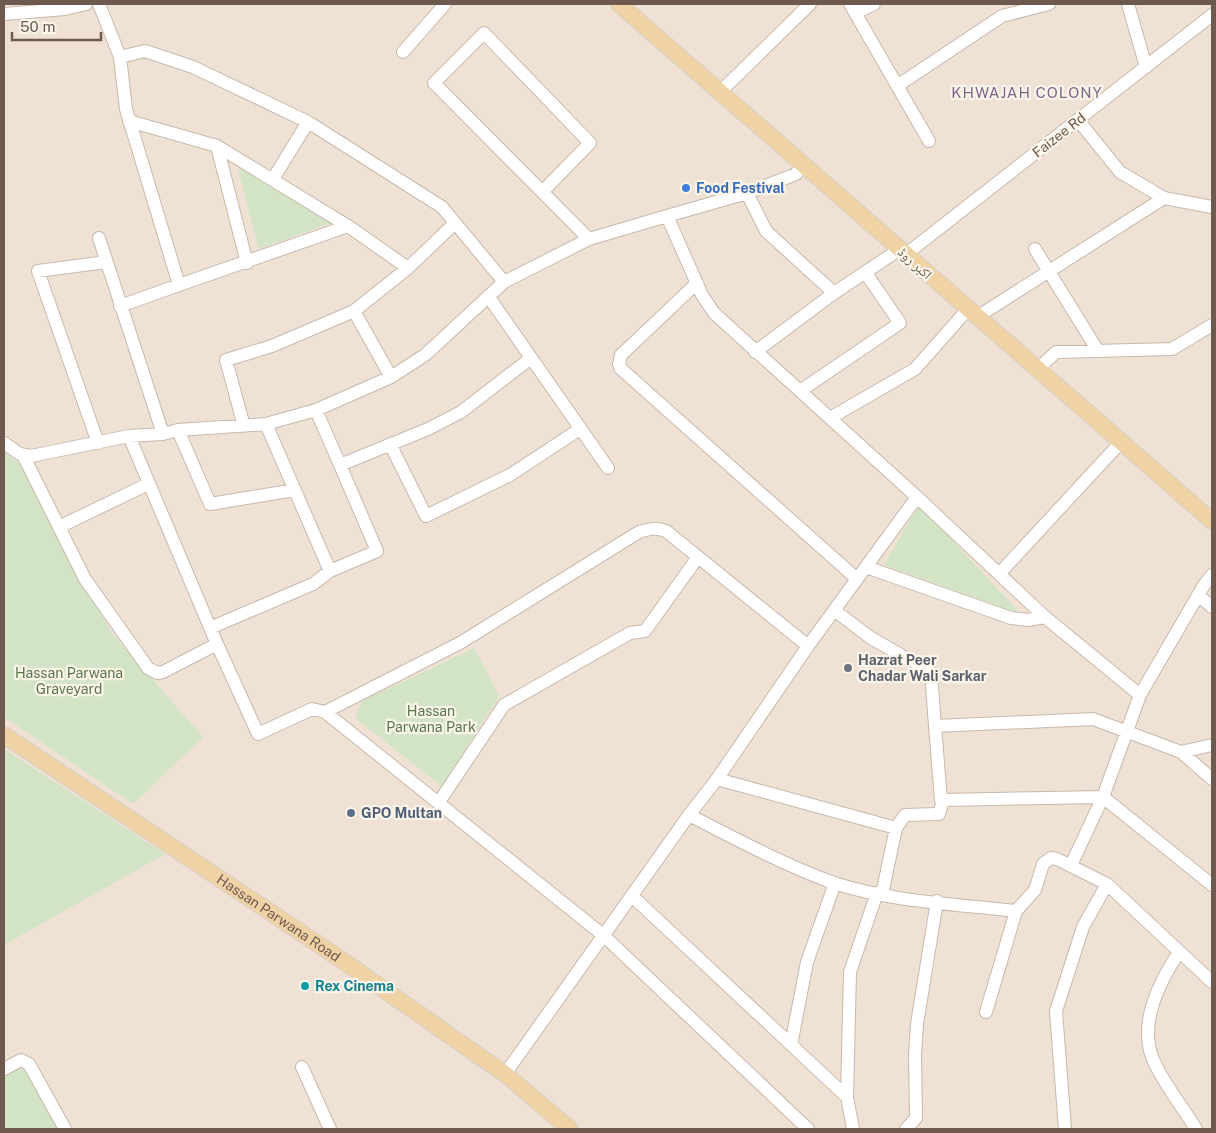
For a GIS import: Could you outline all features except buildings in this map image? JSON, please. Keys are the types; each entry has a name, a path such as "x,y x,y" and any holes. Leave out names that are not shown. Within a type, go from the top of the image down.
{"main road":[{"name":"اکبر روڈ","path":"619,4 1212,521"},
{"name":"Hassan Parwana Road","path":"4,735 333,954 505,1074 570,1129"}],"street":[{"path":"4,14 86,4"},
{"path":"99,4 120,57 129,121 179,285"},
{"path":"403,52 445,4"},
{"path":"719,93 810,4"},
{"path":"874,4 852,8 929,140"},
{"path":"897,86 1002,16 1049,4"},
{"path":"1128,4 1146,67"},
{"name":"Faizee Rd","path":"755,352 834,293 865,272 902,252 1078,120 1212,16"},
{"path":"543,191 590,143 484,33 434,83 543,191 589,240"},
{"path":"120,57 145,51 193,67 308,122 442,207 504,282"},
{"path":"1078,120 1120,172 1164,198 1212,207"},
{"path":"129,121 217,146 348,226 408,268"},
{"path":"273,179 308,122"},
{"path":"217,146 247,263"},
{"path":"4,443 23,455 31,456 129,436 164,434 178,430 266,424 316,410 391,377 425,354 504,282 589,240 747,193 796,174 802,165"},
{"path":"747,193 766,231 834,293"},
{"path":"830,418 915,369 973,313 1050,272 1164,198"},
{"path":"667,216 702,295 714,313 1046,617 1140,695"},
{"path":"244,426 226,360 272,346 354,311 408,268 455,223"},
{"path":"120,306 348,226"},
{"path":"99,238 164,434"},
{"path":"1035,249 1098,351"},
{"path":"98,443 38,272 54,267 106,262"},
{"path":"800,391 900,322 865,272"},
{"path":"697,283 621,355 620,368 857,579"},
{"path":"488,296 608,468"},
{"path":"354,311 391,377"},
{"path":"1037,370 1056,352 1172,349 1212,325"},
{"path":"340,465 461,412 531,358"},
{"path":"210,628 314,584 330,572 377,551 316,410"},
{"path":"266,424 330,572"},
{"path":"390,444 426,516 510,475 580,429"},
{"path":"178,430 210,504 295,490"},
{"path":"129,436 210,628 258,734 312,709 325,712 603,935 808,1129"},
{"path":"999,574 1121,442"},
{"path":"23,455 95,595 148,668 157,673 163,672 217,644"},
{"path":"59,527 148,484"},
{"path":"505,1074 688,815 717,779 808,646 917,497"},
{"path":"325,712 460,643 639,532 660,529 698,557 808,646"},
{"path":"439,802 504,705 630,633 646,631 698,557"},
{"path":"866,567 1011,618 1028,620 1046,617"},
{"path":"1070,865 1103,797 1140,695 1198,595 1212,575"},
{"path":"1198,595 1212,607"},
{"path":"834,610 871,638 931,672 940,798 943,801"},
{"path":"935,726 1090,718 1181,752 1212,780"},
{"path":"1181,752 1212,745"},
{"path":"717,779 896,828"},
{"path":"943,801 1103,797 1212,885"},
{"path":"853,1129 847,1097 850,972 880,894 896,828 905,815 939,814 943,801"},
{"path":"688,815 768,855 835,883 880,894 1016,911"},
{"path":"986,1012 1016,911 1035,890 1047,860 1057,859 1108,884 1212,982"},
{"path":"791,1045 807,962 835,883"},
{"path":"1065,1129 1056,1011 1083,926 1108,884"},
{"path":"632,896 847,1097"},
{"path":"906,1129 916,1118 915,1055 917,1024 937,901"},
{"path":"1179,952 1165,972 1152,1003 1149,1045 1157,1067 1196,1129"},
{"path":"4,1070 21,1060 29,1064 65,1129"},
{"path":"302,1067 330,1129"}],"shaded area":[{"path":"4,4 1212,4 1212,1129 4,1129"}],"green space":[{"path":"247,166 331,223 259,249 238,170"},
{"name":"Hassan Parwana Graveyard","path":"4,452 21,465 111,632 203,737 133,804 4,717"},
{"path":"919,505 1021,614 884,565"},
{"name":"Hassan Parwana Park","path":"474,648 499,696 442,786 355,718 362,701"},
{"path":"4,749 165,854 4,945"},
{"path":"29,1064 65,1129 4,1129 4,1069"}],"place":[{"name":"Food Festival","path":"686,188"},
{"name":"Hazrat Peer Chadar Wali Sarkar","path":"848,668"},
{"name":"GPO Multan","path":"351,813"},
{"name":"Rex Cinema","path":"305,986"}],"district":[{"name":"KHWAJAH COLONY","path":"1027,92"}]}
